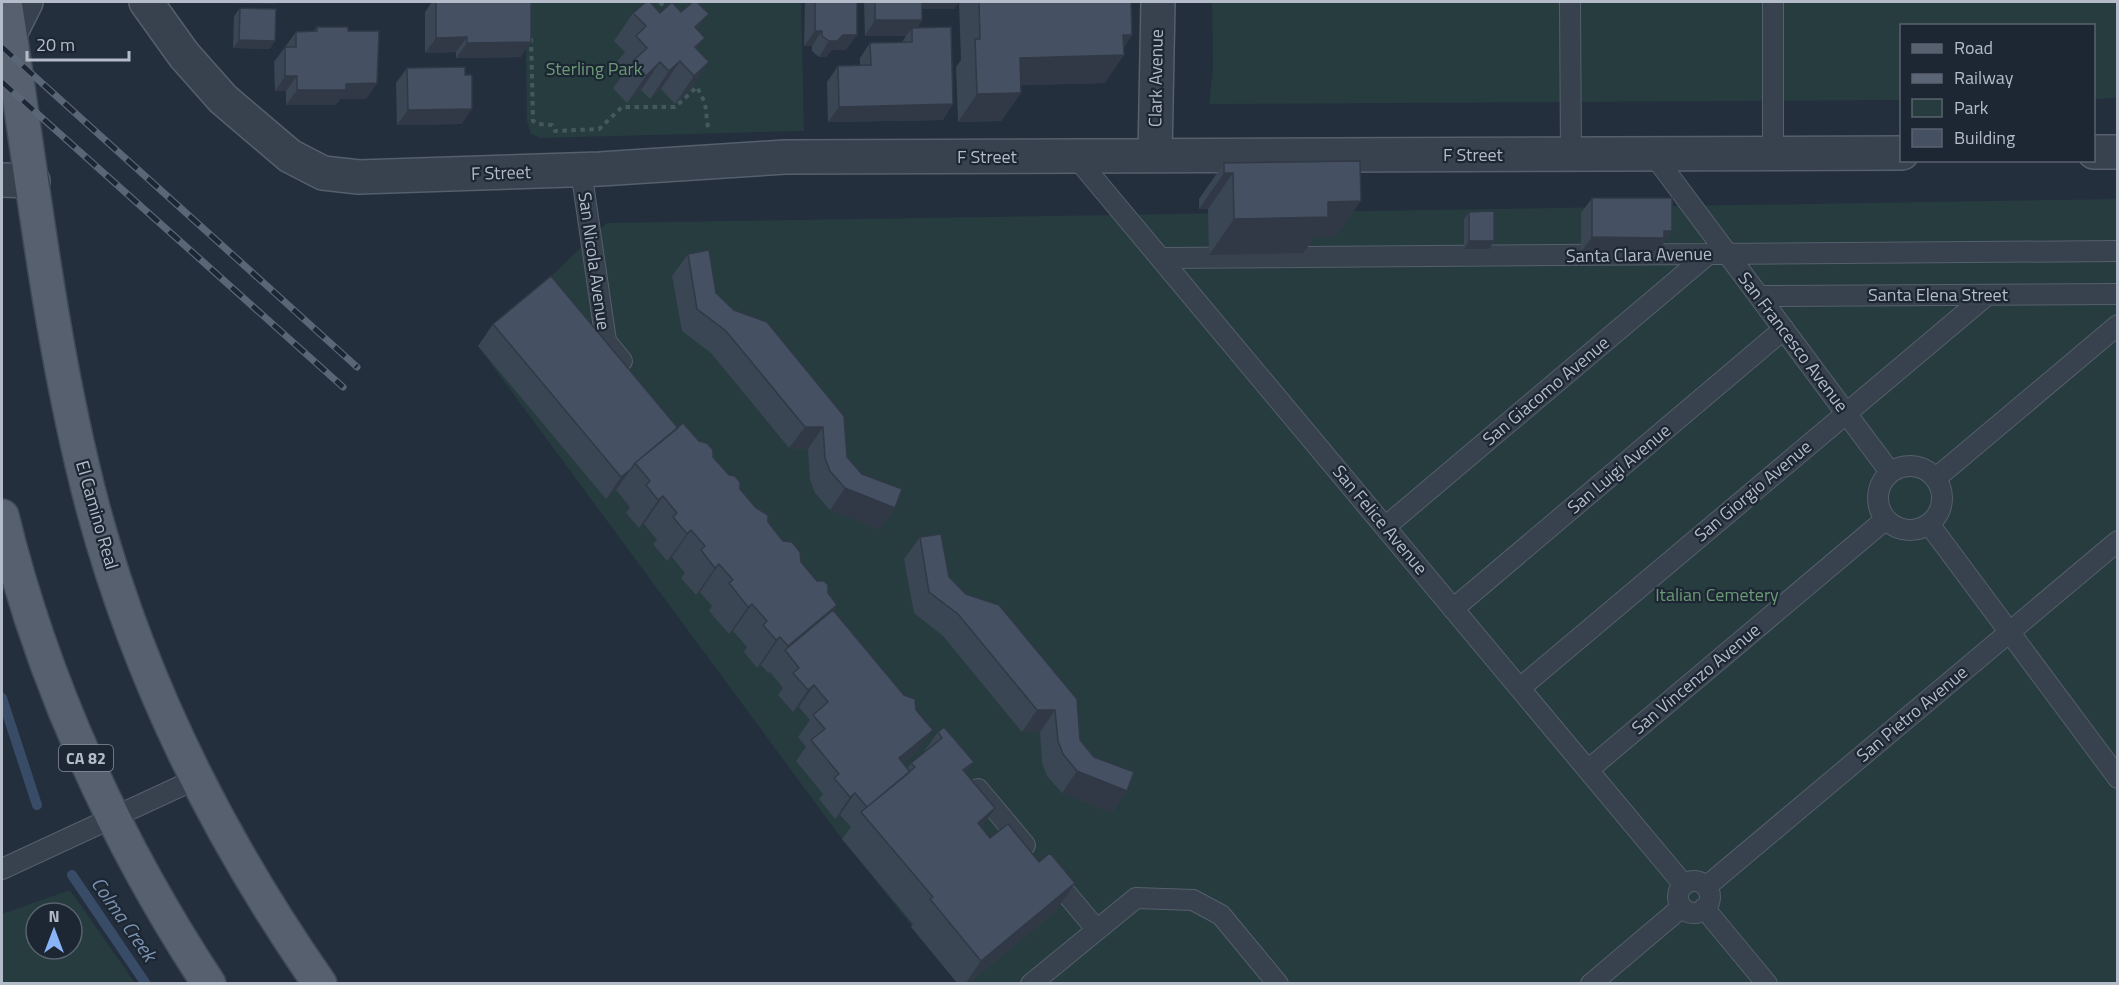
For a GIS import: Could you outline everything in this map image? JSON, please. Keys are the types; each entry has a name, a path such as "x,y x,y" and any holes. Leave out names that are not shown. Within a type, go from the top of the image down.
{"main road":[{"name":"El Camino Real","path":"4,2 10,34 17,181 94,508 140,650 196,778 269,909 320,984"},
{"name":"CA 82","path":"2,516 49,666 76,734 114,817 154,893 209,984"}],"street":[{"path":"10,34 27,2"},
{"name":"F Street","path":"146,2 184,56 223,99 290,156 323,173 359,177 581,170 785,157 1900,153"},
{"name":"Clark Avenue","path":"1155,155 1158,2"},
{"path":"2095,152 2118,152"}],"lane":[{"path":"1570,2 1571,155"},
{"path":"1773,2 1773,154"},
{"name":"San Francesco Avenue","path":"1653,154 1890,472"},
{"name":"San Felice Avenue","path":"1075,156 1684,885"},
{"name":"San Nicola Avenue","path":"581,170 606,341 636,377"},
{"name":"Santa Clara Avenue","path":"1160,258 2118,251"},
{"name":"San Giacomo Avenue","path":"1385,527 1707,255"},
{"name":"Santa Elena Street","path":"1759,297 2118,294"},
{"name":"San Giorgio Avenue","path":"1520,688 1987,295"},
{"path":"1936,478 2118,325"},
{"name":"San Luigi Avenue","path":"1453,609 1784,329"},
{"path":"1911,465 1922,467 1936,478 1942,490 1943,500 1936,519 1918,530 1906,530 1886,519 1881,511 1878,490 1890,472 1911,465"},
{"name":"San Vincenzo Avenue","path":"1588,770 1886,519"},
{"path":"1929,524 2118,778"},
{"name":"San Pietro Avenue","path":"1707,886 2118,541"},
{"path":"968,777 1097,930"},
{"path":"2,869 196,778"},
{"path":"1694,881 1707,886 1710,898 1704,908 1692,912 1682,907 1679,894 1684,885 1694,881"},
{"path":"1031,984 1136,898 1193,900 1221,915 1278,984"},
{"path":"1591,984 1682,907"},
{"path":"1704,908 1767,984"}],"path":[{"path":"660,2 672,14"},
{"path":"531,37 533,121 538,124 552,125 555,131 599,129 622,107 675,106 697,87"},
{"path":"696,75 697,87 705,103 708,130"}],"green space":[{"name":"Sterling Park","path":"525,2 801,2 804,131 540,138 531,134 527,121"},
{"path":"1212,2 2117,2 2117,98 2095,99 2095,24 1900,24 1900,100 1209,104 1213,68"},
{"name":"Italian Cemetery","path":"2117,199 2117,983 958,983 842,839 478,346 607,223"},
{"path":"70,890 78,901 39,901"},
{"path":"24,906 24,961 84,961 84,910 135,983 2,983 2,914"}],"building":[{"path":"436,2 531,2 531,42 467,43 467,37 436,38"},
{"path":"646,2 650,2 660,13 672,2 681,12 693,2 697,2 709,14 695,27 705,38 695,47 709,62 694,76 680,61 669,71 660,62 646,76 633,61 647,48 636,36 646,26 633,13"},
{"path":"815,2 857,2 857,35 843,35 837,41 829,41 822,36 822,31 815,31"},
{"path":"875,2 922,2 922,20 875,20"},
{"path":"979,2 1131,2 1132,35 1123,35 1124,55 1020,58 1021,93 977,94 975,39 980,39"},
{"path":"240,8 276,9 275,41 239,40"},
{"path":"317,27 348,27 348,31 379,31 377,83 346,84 346,90 297,90 297,76 285,76 285,47 296,47 296,32 317,31"},
{"path":"951,27 953,104 839,107 838,66 871,65 870,43 912,42 912,28"},
{"path":"465,67 465,75 472,75 472,109 408,110 407,68"},
{"path":"1360,161 1361,201 1328,202 1328,217 1234,219 1233,173 1224,173 1224,163"},
{"path":"1592,198 1672,198 1672,231 1664,231 1664,238 1592,237"},
{"path":"1494,211 1494,241 1469,241 1469,212"},
{"path":"709,250 716,293 734,310 767,322 844,416 847,457 862,474 902,489 895,508 845,488 830,471 825,458 823,427 805,427 726,331 697,309 688,254"},
{"path":"551,276 678,428 621,477 493,324"},
{"path":"683,423 699,441 707,443 713,450 713,457 729,475 735,476 740,482 740,489 756,508 768,515 768,522 783,541 792,542 800,552 801,562 817,581 824,581 828,585 828,593 837,605 788,646 780,637 776,640 763,625 767,621 752,604 748,607 729,583 733,580 719,564 715,568 701,550 705,546 691,530 687,534 673,517 677,513 663,496 658,500 646,485 650,481 635,463"},
{"path":"941,534 949,577 966,594 999,605 1077,699 1080,740 1094,757 1134,772 1127,791 1077,771 1063,754 1058,741 1055,710 1037,710 958,614 929,592 920,537"},
{"path":"833,610 904,695 915,699 916,710 933,730 899,758 910,772 867,807 855,793 850,797 834,778 839,774 811,740 825,729 813,715 828,702 814,685 808,690 793,673 799,668 785,650"},
{"path":"944,727 974,762 963,770 995,808 978,823 990,838 1008,824 1039,862 1050,853 1075,883 981,961 930,899 933,897 861,812 915,767 911,763 942,738 938,732"}],"waterway":[{"name":"Colma Creek","path":"2,698 37,805"},
{"name":"Colma Creek","path":"72,875 146,984"}],"railway":[{"path":"2,47 357,367"},
{"path":"2,82 343,387"}]}
